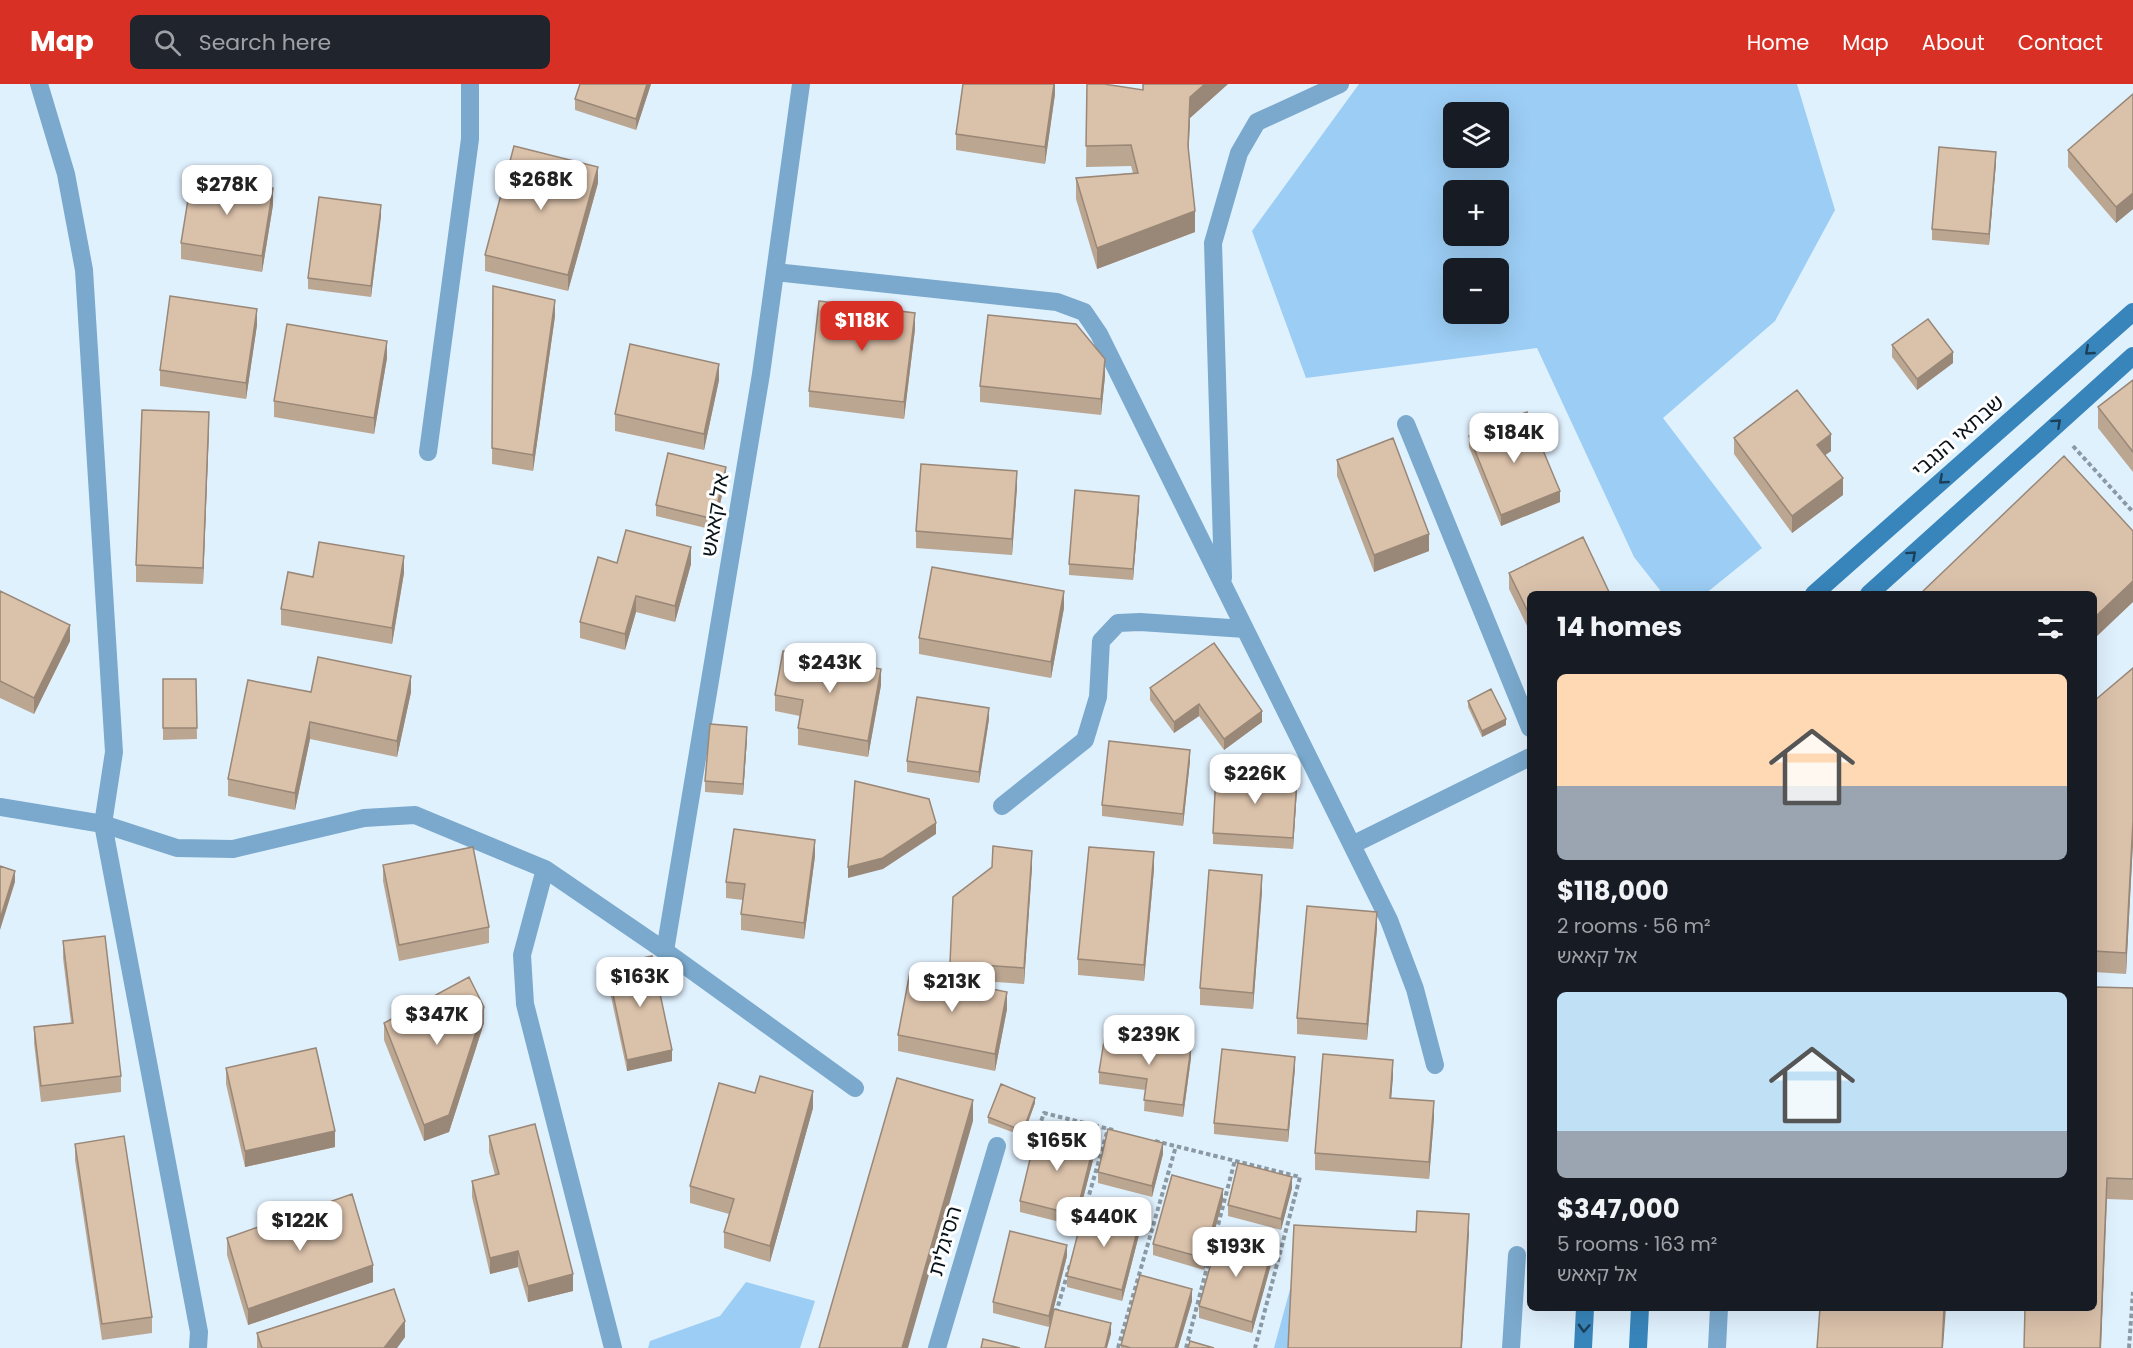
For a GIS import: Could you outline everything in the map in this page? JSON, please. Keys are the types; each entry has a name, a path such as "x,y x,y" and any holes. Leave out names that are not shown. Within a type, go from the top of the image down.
{"street":[{"path":"39,84 66,174 84,270 114,752 103,824 199,1332 198,1348"},
{"path":"429,452 470,139 470,84"},
{"name":"אל קאאש","path":"665,951 761,374 801,84"},
{"path":"1223,586 1213,243 1239,153 1257,122 1340,84"},
{"path":"775,272 1057,302 1084,312 1098,334 1393,930 1415,989 1435,1065"},
{"name":"שבתאי הנגבי","path":"1817,591 2133,312"},
{"path":"1872,591 2133,356"},
{"path":"1406,424 1527,721"},
{"path":"1002,806 1085,740 1098,697 1101,641 1118,623 1140,622 1245,629"},
{"path":"1352,844 1527,758"},
{"path":"0,807 103,824 177,848 233,849 363,818 415,815 545,869 665,951 855,1088"},
{"path":"545,869 522,955 525,1004 613,1348"},
{"name":"הסיגלית","path":"937,1348 997,1146"},
{"path":"1511,1348 1517,1256"},
{"path":"1583,1348 1585,1311"},
{"path":"1638,1348 1640,1311"},
{"path":"1717,1348 1719,1311"}],"path":[{"path":"2054,425 2133,512"},
{"path":"1044,1113 1119,1132"},
{"path":"1085,1210 1108,1129"},
{"path":"1154,1141 1300,1177 1255,1348"},
{"path":"1118,1348 1176,1146"},
{"path":"1186,1348 1235,1160"},
{"path":"1056,1313 1072,1256"},
{"path":"2129,1348 2133,1292"}],"shaded area":[{"path":"1359,84 1797,84 1835,210 1775,321 1663,418 1762,548 1709,591 1661,591 1634,557 1537,348 1306,378 1252,231"},
{"path":"746,1282 815,1301 800,1348 648,1348 650,1341 720,1316"},
{"path":"1292,1282 1289,1348 1274,1348"}],"building":[{"path":"580,84 647,84 636,119 575,99"},
{"path":"963,84 1054,84 1045,147 956,134"},
{"path":"1087,84 1104,84 1143,90 1143,84 1205,84 1190,97 1188,146 1195,211 1097,248 1076,178 1138,173 1131,145 1086,146"},
{"path":"2133,94 2133,193 2116,207 2068,150"},
{"path":"514,146 598,167 568,275 485,255"},
{"path":"1939,147 1996,152 1989,234 1932,229"},
{"path":"192,175 273,188 262,256 181,243"},
{"path":"319,197 381,205 371,286 308,278"},
{"path":"493,286 555,300 533,455 492,448"},
{"path":"170,296 257,309 246,383 160,370"},
{"path":"819,301 915,313 904,402 809,391"},
{"path":"988,315 1076,324 1105,359 1101,399 980,386"},
{"path":"1928,319 1953,352 1917,379 1892,345"},
{"path":"287,324 387,341 374,418 274,401"},
{"path":"630,344 719,364 704,434 615,414"},
{"path":"2133,380 2133,452 2098,407"},
{"path":"1797,390 1831,434 1817,445 1843,478 1792,516 1734,438"},
{"path":"142,410 209,412 203,568 136,565"},
{"path":"1527,412 1560,491 1501,515 1469,436"},
{"path":"1393,438 1429,534 1374,555 1337,460"},
{"path":"668,453 726,467 714,519 656,505"},
{"path":"2064,456 2133,531 2133,581 2097,615 2097,591 1923,591"},
{"path":"921,464 1017,471 1012,539 916,531"},
{"path":"1075,490 1139,496 1133,569 1069,564"},
{"path":"626,530 691,547 675,606 636,596 625,634 580,622 598,557 617,563"},
{"path":"1583,537 1609,591 1527,591 1527,610 1509,573"},
{"path":"319,542 404,556 392,628 281,609 288,572 313,577"},
{"path":"932,567 1064,591 1051,662 919,638"},
{"path":"0,591 70,625 34,698 0,681"},
{"path":"1214,643 1262,711 1224,739 1199,704 1174,722 1150,688"},
{"path":"783,651 881,669 868,741 798,728 803,700 775,695"},
{"path":"318,657 411,676 397,741 310,722 295,793 228,779 248,680 311,692"},
{"path":"2133,668 2133,821 2126,953 2097,951 2097,698"},
{"path":"163,679 196,679 197,728 163,728"},
{"path":"1491,689 1506,719 1482,731 1468,701"},
{"path":"917,697 989,708 979,772 907,761"},
{"path":"710,724 747,727 743,784 705,781"},
{"path":"1109,741 1190,750 1183,814 1102,805"},
{"path":"1216,773 1297,778 1293,838 1213,833"},
{"path":"855,781 929,799 936,823 883,858 848,867"},
{"path":"734,829 815,840 804,923 741,914 745,884 726,882"},
{"path":"993,846 1032,851 1024,968 950,963 953,897 992,867"},
{"path":"473,847 489,927 399,945 383,865"},
{"path":"1089,847 1154,852 1144,965 1078,959"},
{"path":"0,866 15,871 0,919"},
{"path":"1209,870 1262,875 1253,993 1200,988"},
{"path":"1307,906 1377,912 1367,1024 1297,1018"},
{"path":"105,936 121,1076 41,1086 34,1027 73,1023 63,941"},
{"path":"652,956 672,1050 627,1060 607,966"},
{"path":"910,972 1007,992 995,1054 898,1035"},
{"path":"469,977 484,1007 449,1115 424,1125 384,1023"},
{"path":"2097,987 2133,988 2133,1179 2107,1178 2100,1348 2024,1348 2025,1311 2097,1311"},
{"path":"1105,1035 1191,1047 1183,1105 1144,1100 1147,1079 1099,1072"},
{"path":"316,1048 335,1131 245,1151 226,1068"},
{"path":"1222,1049 1295,1057 1288,1130 1214,1123"},
{"path":"1323,1054 1393,1060 1390,1098 1434,1101 1429,1162 1315,1153"},
{"path":"760,1076 813,1091 770,1246 724,1232 734,1199 690,1186 719,1083 755,1093"},
{"path":"897,1078 973,1100 902,1348 819,1348"},
{"path":"1001,1084 1035,1098 1023,1131 988,1117"},
{"path":"535,1124 573,1274 528,1286 518,1251 490,1258 472,1181 499,1174 489,1136"},
{"path":"1108,1129 1163,1143 1152,1186 1098,1172"},
{"path":"1037,1130 1094,1144 1076,1215 1020,1201"},
{"path":"124,1136 152,1317 102,1324 75,1144"},
{"path":"1238,1163 1292,1177 1281,1219 1228,1205"},
{"path":"1172,1175 1223,1189 1204,1258 1153,1244"},
{"path":"352,1194 373,1265 248,1309 227,1238"},
{"path":"1085,1206 1140,1220 1122,1290 1067,1276"},
{"path":"1417,1211 1469,1214 1461,1348 1288,1348 1294,1225 1416,1232"},
{"path":"1010,1231 1067,1245 1049,1316 993,1302"},
{"path":"1219,1235 1272,1250 1252,1322 1199,1306"},
{"path":"1140,1275 1192,1289 1175,1348 1131,1348 1121,1345"},
{"path":"394,1289 405,1321 384,1348 262,1348 257,1333"},
{"path":"1054,1309 1111,1323 1105,1348 1045,1348"},
{"path":"1820,1311 1944,1311 1942,1348 1817,1348"},
{"path":"983,1339 1020,1348 981,1348"},
{"path":"1190,1341 1214,1348 1188,1348"}]}
